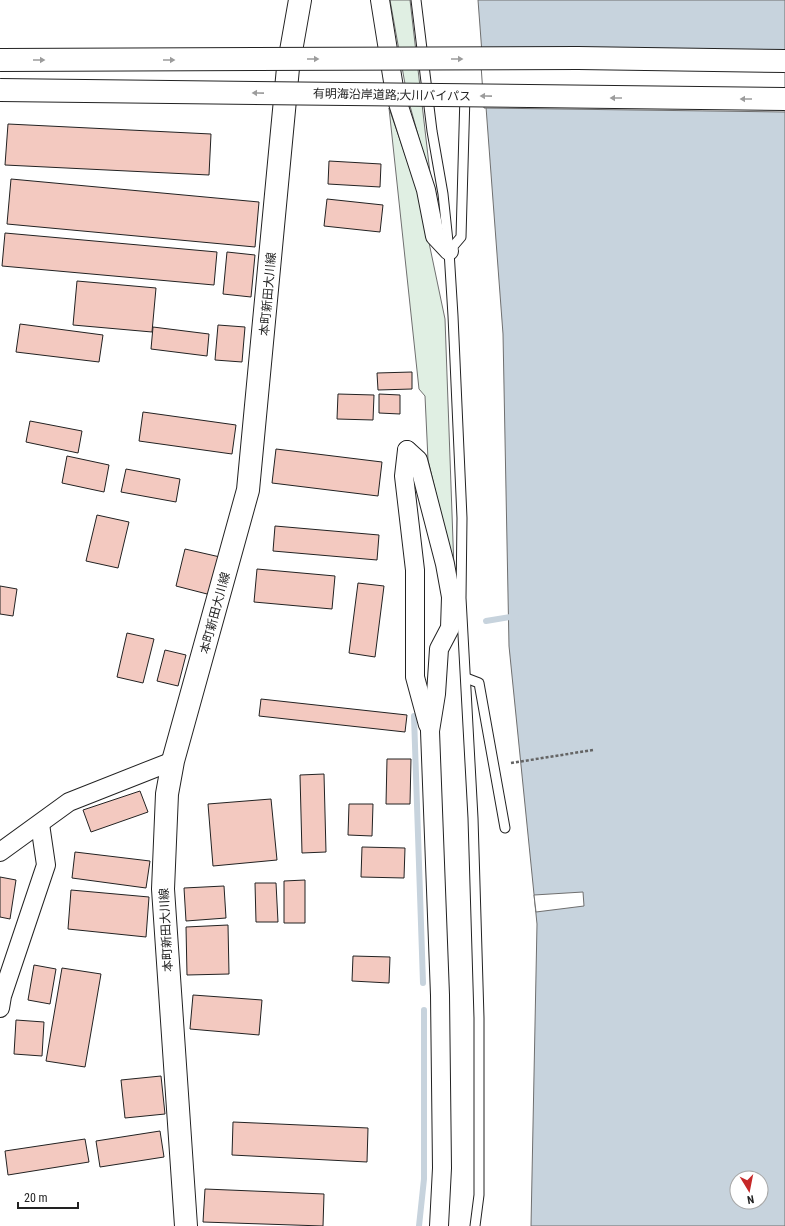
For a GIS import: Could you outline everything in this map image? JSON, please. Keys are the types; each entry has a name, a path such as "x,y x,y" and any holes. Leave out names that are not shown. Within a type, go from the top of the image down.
{"main road":[{"name":"本町新田大川線","path":"186,1226 163,889 167,794 173,761 248,490 288,68 300,0"},
{"path":"0,60 578,58 785,61"},
{"name":"有明海沿岸道路;大川バイパス","path":"0,90 785,99"}],"street":[{"path":"380,0 395,94 426,190 434,236 449,251"},
{"path":"430,731 416,677 415,570 404,476 407,450 418,460 445,564 456,597 450,628 439,649 436,694 430,731 440,995 442,1168 439,1226"},
{"path":"0,852 69,802 173,761"},
{"path":"0,1008 2,996 46,865 40,824"}],"lane":[{"path":"416,0 449,251 462,518 456,597 466,678 479,1018 479,1195 475,1226"},
{"path":"449,251 461,237 465,95"},
{"path":"466,678 479,683 505,828"}],"path":[{"path":"511,763 594,750"}],"green space":[{"path":"390,0 410,0 431,182 407,95"},
{"path":"389,108 419,195 445,319 454,569 428,460 425,396 419,389"}],"shaded area":[{"path":"478,0 785,0 785,1226 531,1226 537,924 509,646 503,334"}],"pier":[{"path":"480,51 785,52 785,112 484,108"},
{"path":"583,892 584,906 536,912 534,895"}],"building":[{"path":"8,124 211,134 209,175 5,165"},
{"path":"329,161 381,164 380,187 328,184"},
{"path":"11,179 259,202 255,247 7,224"},
{"path":"327,199 383,205 380,232 324,226"},
{"path":"5,233 217,252 214,285 2,266"},
{"path":"227,252 255,255 251,297 223,294"},
{"path":"77,281 156,288 152,332 73,325"},
{"path":"20,324 103,335 99,362 16,352"},
{"path":"218,325 245,327 242,362 215,360"},
{"path":"153,327 209,334 207,356 151,349"},
{"path":"412,372 412,389 378,390 377,373"},
{"path":"338,394 374,395 373,420 337,419"},
{"path":"379,394 400,395 400,414 379,413"},
{"path":"143,412 236,425 232,454 139,441"},
{"path":"30,421 82,431 78,453 26,442"},
{"path":"276,449 382,462 378,496 272,483"},
{"path":"67,456 109,465 104,492 62,483"},
{"path":"126,469 180,479 176,502 121,492"},
{"path":"97,515 129,522 118,568 86,561"},
{"path":"275,526 379,535 377,560 273,551"},
{"path":"185,549 220,557 211,595 176,586"},
{"path":"257,569 335,576 332,609 254,602"},
{"path":"358,583 384,586 375,657 349,653"},
{"path":"0,586 17,589 13,616 0,614"},
{"path":"127,633 154,639 143,683 117,677"},
{"path":"165,650 186,655 178,686 157,681"},
{"path":"261,699 407,715 405,732 259,716"},
{"path":"387,759 411,759 410,804 386,804"},
{"path":"324,774 326,852 302,853 300,775"},
{"path":"140,791 148,812 91,832 83,810"},
{"path":"271,799 277,860 213,866 208,804"},
{"path":"349,804 373,804 372,836 348,835"},
{"path":"362,847 405,848 404,878 361,877"},
{"path":"75,852 150,861 146,888 72,878"},
{"path":"0,877 16,880 10,919 0,917"},
{"path":"305,880 305,923 284,923 284,881"},
{"path":"255,883 276,883 278,922 256,922"},
{"path":"224,886 226,918 186,921 184,888"},
{"path":"71,890 149,897 146,937 68,929"},
{"path":"228,925 229,974 187,975 186,927"},
{"path":"353,956 390,957 389,983 352,981"},
{"path":"34,965 56,969 50,1004 28,1000"},
{"path":"62,968 101,974 85,1067 46,1061"},
{"path":"193,995 262,1000 259,1035 190,1029"},
{"path":"16,1020 44,1022 42,1056 14,1054"},
{"path":"161,1076 165,1114 125,1118 121,1080"},
{"path":"233,1122 368,1128 367,1162 232,1155"},
{"path":"160,1131 164,1157 100,1167 96,1141"},
{"path":"85,1139 89,1162 8,1175 5,1151"},
{"path":"205,1189 324,1194 323,1226 203,1222"}],"waterway":[{"path":"486,621 516,616"},
{"path":"414,716 423,983"},
{"path":"419,1226 424,1179 424,1010"}]}
